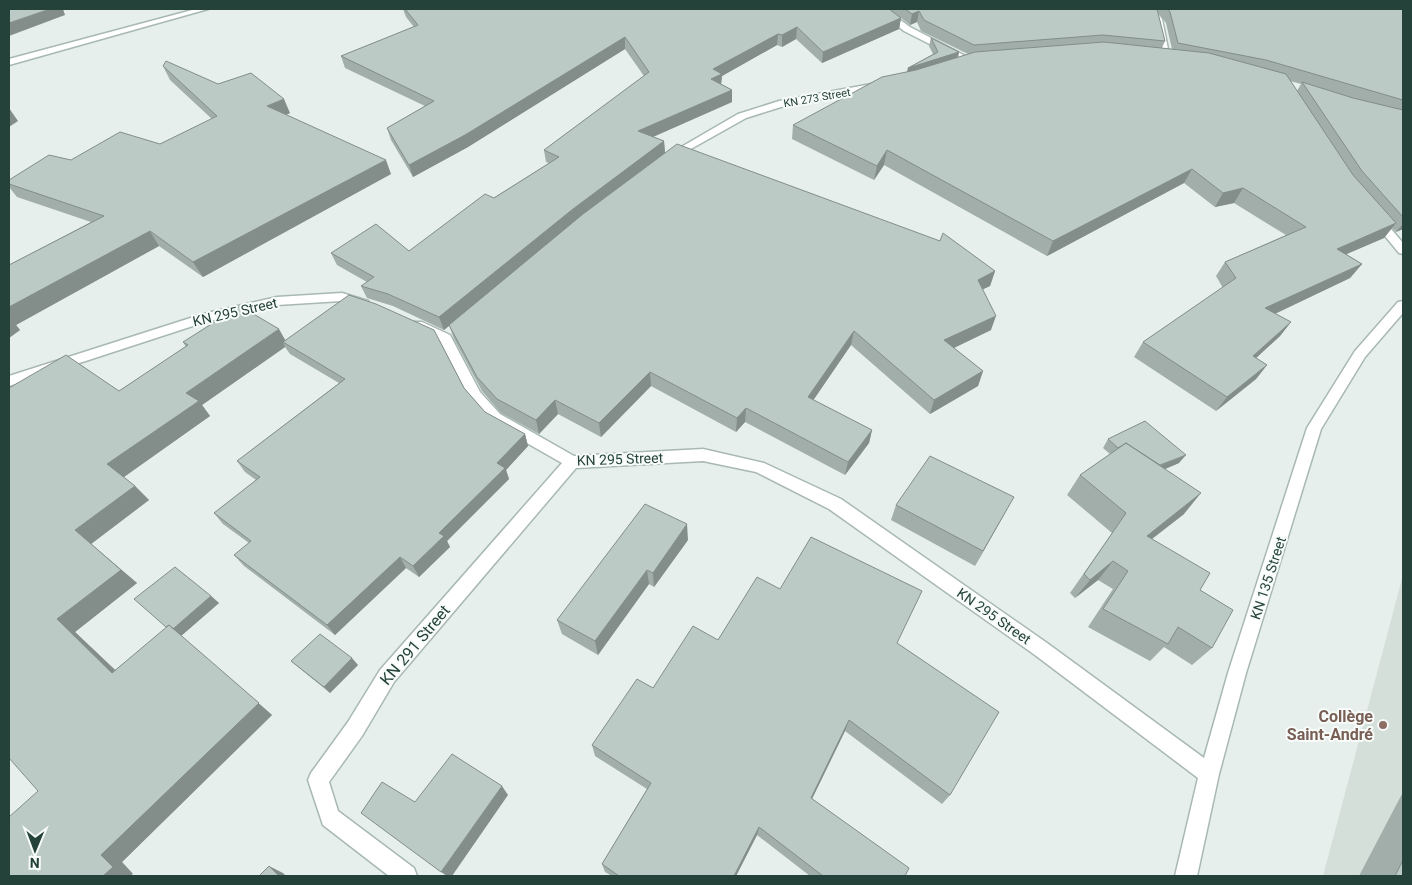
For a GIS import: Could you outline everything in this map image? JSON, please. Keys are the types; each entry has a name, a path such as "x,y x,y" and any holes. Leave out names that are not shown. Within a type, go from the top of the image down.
{"street":[{"path":"9,62 204,9"},
{"path":"880,9 907,29 974,61 951,67"},
{"path":"1143,9 1155,14 1158,19 1167,57"},
{"name":"KN 273 Street","path":"658,165 674,153 742,116 779,104 885,85"},
{"path":"1366,207 1403,250"},
{"name":"KN 295 Street","path":"9,380 202,318 278,301 342,297 378,309"},
{"name":"KN 135 Street","path":"1186,876 1209,774 1236,672 1267,581 1314,428 1360,354 1403,306"},
{"name":"KN 295 Street","path":"404,319 448,335 475,395 495,418 572,462 703,455 759,467 835,504 1041,649 1209,774"},
{"name":"KN 291 Street","path":"406,876 330,818 318,780 355,729 387,676 572,462"}],"shaded area":[{"name":"Collège Saint-André","path":"1403,575 1403,876 1323,876"}],"building":[{"path":"9,9 50,9 9,23"},
{"path":"405,9 889,9 901,18 823,52 797,27 782,35 778,34 713,69 722,74 711,79 732,90 638,131 664,141 573,209 439,317 388,294 361,286 374,277 331,253 376,224 409,251 485,194 494,198 559,157 544,150 649,72 625,37 465,135 409,165 387,128 434,101 341,56 418,25"},
{"path":"905,9 1157,9 1165,41 1103,35 974,45 924,20 919,11 912,14"},
{"path":"1168,9 1403,9 1403,100 1266,60 1178,43"},
{"path":"931,38 959,52 908,68 938,52"},
{"path":"1104,42 1209,53 1286,74 1353,175 1396,223 1337,249 1362,264 1265,308 1291,322 1253,356 1267,365 1227,397 1143,342 1236,278 1225,262 1306,227 1243,188 1223,193 1192,169 1053,241 887,150 877,166 793,125 882,77 916,70 975,52"},
{"path":"166,61 218,84 251,73 284,99 267,106 386,160 193,262 150,231 9,307 9,265 104,216 9,184 9,180 49,155 71,160 120,132 160,144 217,116 163,66"},
{"path":"1302,82 1353,98 1403,110 1403,217 1362,171"},
{"path":"677,144 940,241 943,233 995,271 978,280 996,316 944,340 983,371 934,400 854,331 808,397 872,430 848,462 746,408 737,418 650,372 599,423 555,400 536,420 497,399 477,377 449,325 583,214"},
{"path":"349,295 376,304 434,330 464,388 485,412 525,434 497,463 505,468 439,533 444,536 413,566 400,557 327,625 234,555 251,541 214,513 260,477 237,461 345,379 283,342"},
{"path":"240,306 279,329 186,393 199,401 107,464 135,486 75,530 121,570 57,619 112,673 169,625 259,703 101,855 113,867 103,876 9,876 9,817 38,791 9,758 9,388 66,355 119,391 188,345 183,342"},
{"path":"1145,421 1186,455 1160,465 1126,443 1118,448 1108,439"},
{"path":"1126,443 1201,493 1147,536 1210,573 1200,590 1233,610 1212,648 1178,627 1168,644 1103,609 1128,571 1113,561 1090,580 1084,574 1126,513 1080,475"},
{"path":"930,456 1014,497 983,551 896,505"},
{"path":"645,504 687,524 653,573 647,570 595,641 557,620"},
{"path":"811,537 922,591 897,643 999,712 950,795 849,720 811,798 909,868 905,876 823,876 759,827 734,876 619,876 602,864 651,783 592,745 637,679 653,688 693,626 718,640 757,577 780,589"},
{"path":"175,567 211,596 173,629 169,625 166,627 134,599"},
{"path":"320,634 352,658 324,687 291,661"},
{"path":"452,754 502,786 441,872 361,813 382,782 415,802"},
{"path":"1403,860 1403,876 1395,876"},
{"path":"269,866 279,876 259,876"}],"place":[{"name":"Collège Saint-André","path":"1383,725"}]}
